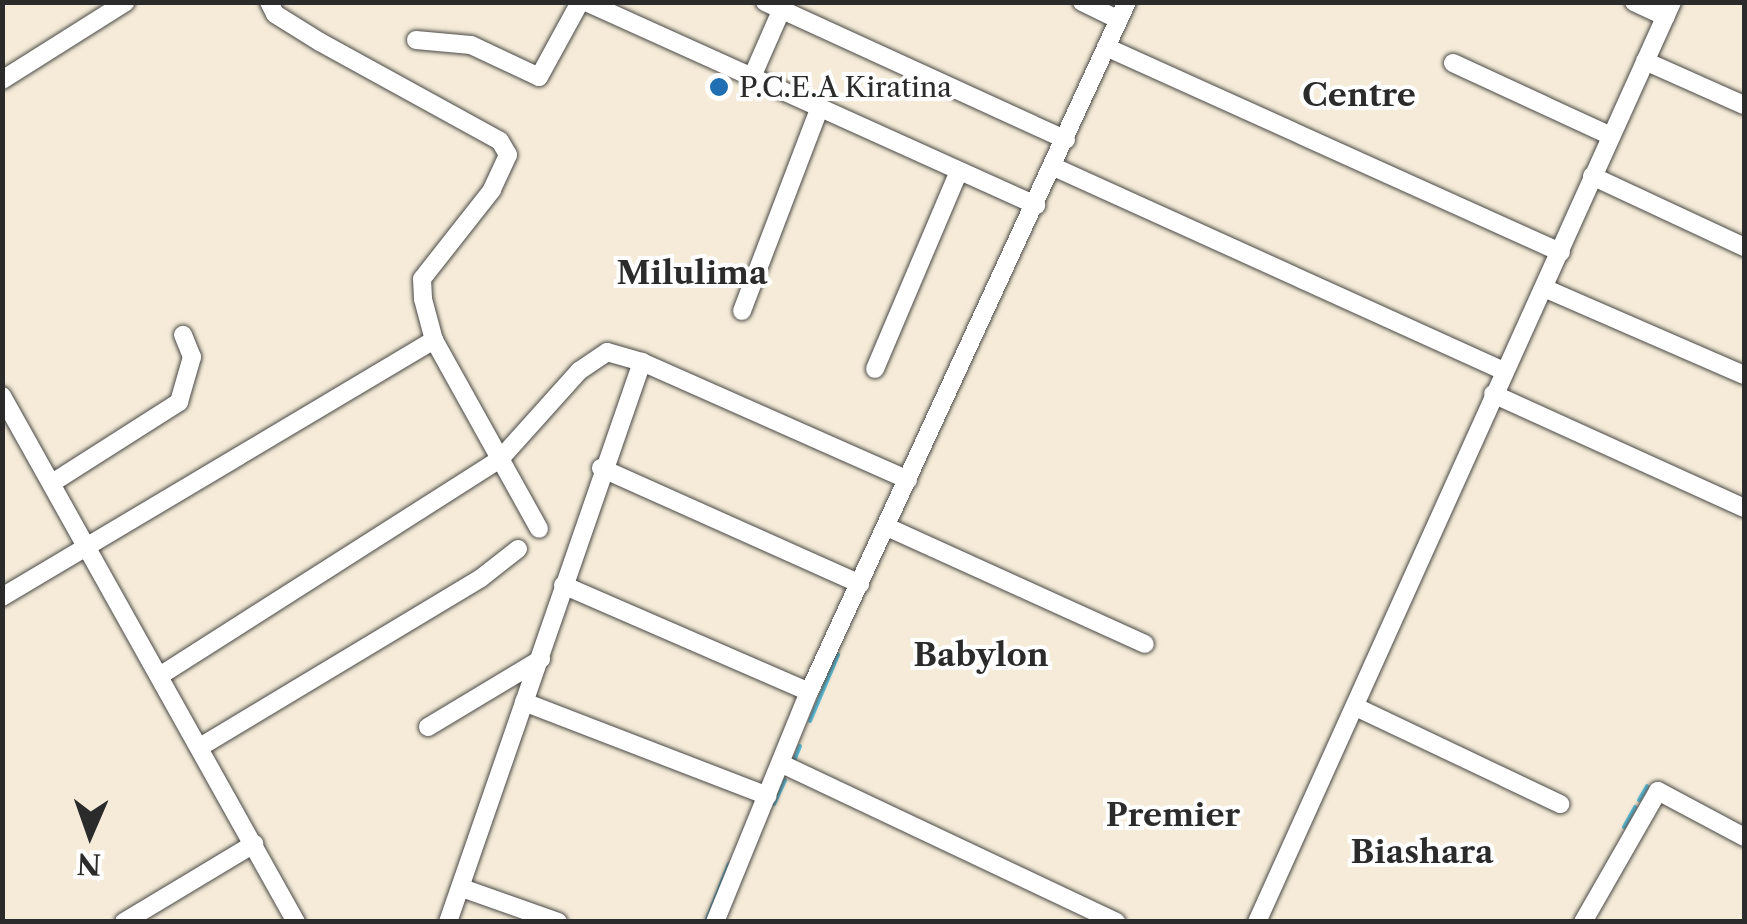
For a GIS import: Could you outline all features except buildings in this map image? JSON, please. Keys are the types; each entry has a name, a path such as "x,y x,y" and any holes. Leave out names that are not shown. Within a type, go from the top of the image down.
{"street":[{"path":"2,80 126,2"},
{"path":"269,2 275,14 500,142 508,155 492,190 422,279 434,340 539,529"},
{"path":"416,40 471,44 538,77 583,2 1036,205"},
{"path":"714,922 809,692 1123,11 1082,2"},
{"path":"1258,922 1358,708 1503,371 1669,10 1634,2"},
{"path":"752,77 777,5 1066,140"},
{"path":"1106,46 1561,252"},
{"path":"1645,61 1744,105"},
{"path":"1452,63 1611,136"},
{"path":"742,312 819,109"},
{"path":"1054,167 1503,371"},
{"path":"874,368 959,171"},
{"path":"1592,176 1744,247"},
{"path":"1544,288 1744,376"},
{"path":"52,483 180,402 192,357 183,334"},
{"path":"2,598 434,340"},
{"path":"161,674 501,458 578,371 606,352 642,362 908,480"},
{"path":"448,922 541,658 601,468 642,362"},
{"path":"1493,394 1744,508"},
{"path":"2,396 11,432 52,483 296,922"},
{"path":"601,468 860,584"},
{"path":"887,526 1146,644"},
{"path":"200,747 482,578 518,548"},
{"path":"563,584 809,692"},
{"path":"428,727 541,658"},
{"path":"524,702 766,796"},
{"path":"1358,708 1560,804"},
{"path":"782,764 1117,922"},
{"path":"1584,922 1658,791 1744,837"},
{"path":"124,922 254,844"},
{"path":"462,888 558,922"}],"waterway":[{"path":"810,721 838,655"},
{"path":"794,761 800,746"},
{"path":"774,804 785,780"},
{"path":"1639,800 1647,786"},
{"path":"1624,827 1635,807"},
{"path":"706,922 729,864"}],"place":[{"name":"P.C.E.A Kiratina","path":"719,87"}],"district":[{"name":"Centre","path":"1359,95"},
{"name":"Milulima","path":"692,273"},
{"name":"Babylon","path":"981,655"},
{"name":"Premier","path":"1173,815"},
{"name":"Biashara","path":"1422,852"}]}
